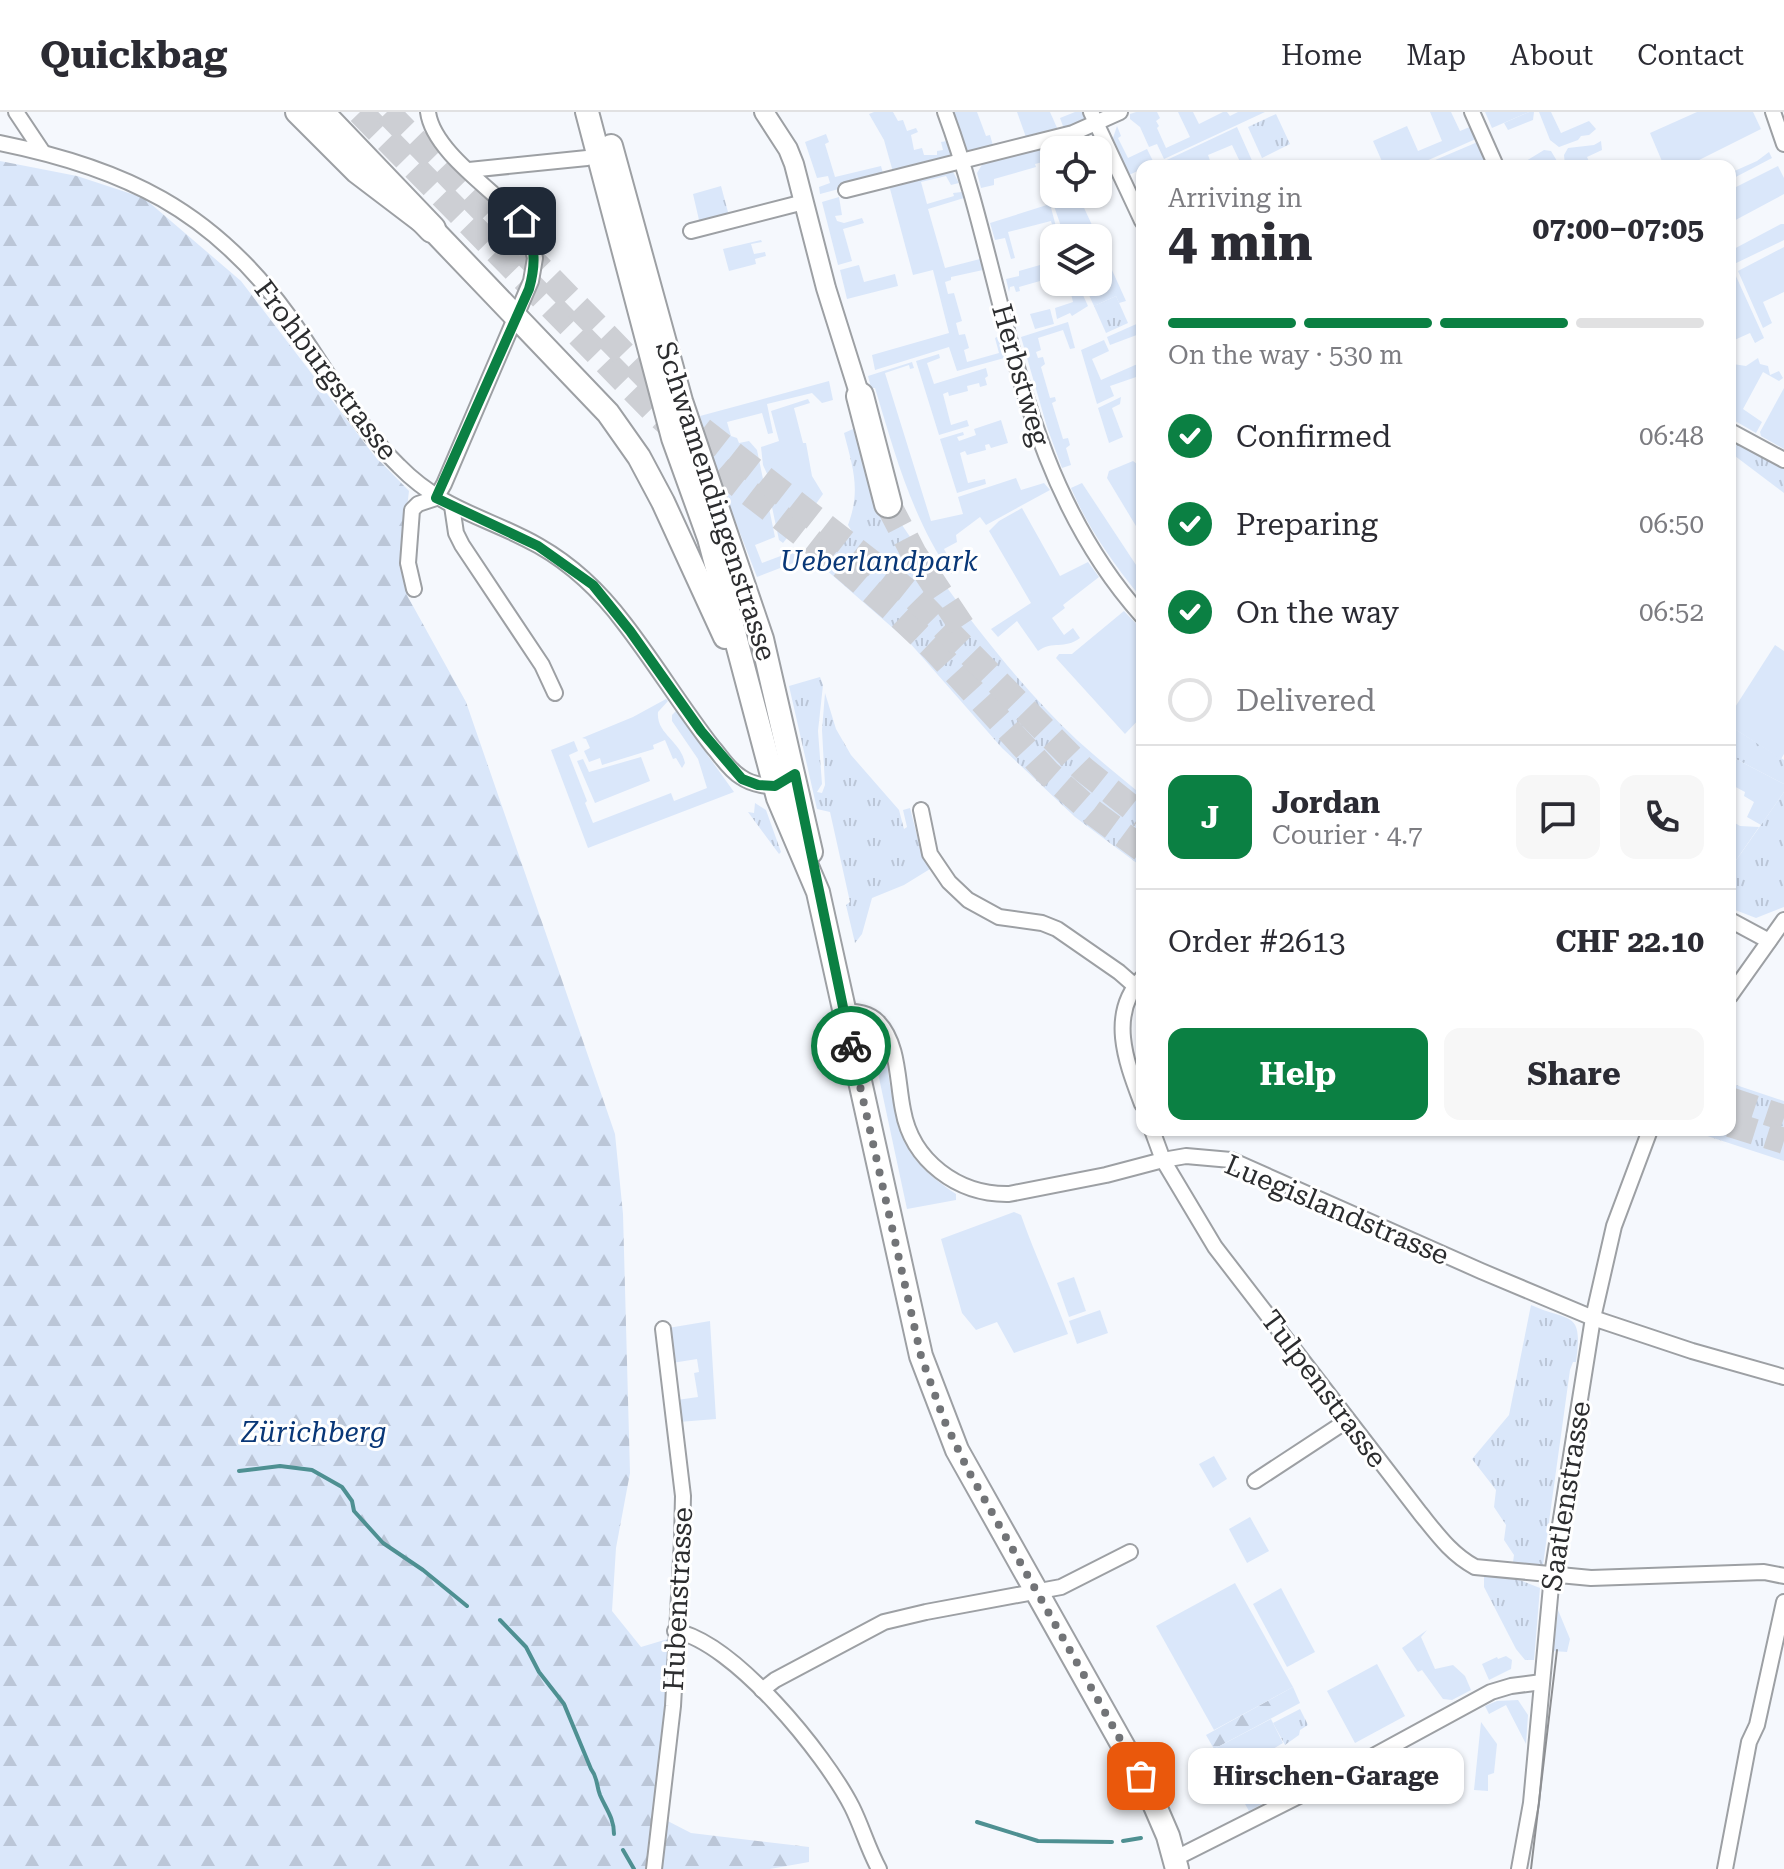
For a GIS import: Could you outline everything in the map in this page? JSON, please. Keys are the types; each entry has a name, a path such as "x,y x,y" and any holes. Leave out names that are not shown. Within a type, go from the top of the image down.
{"highway":[{"path":"320,112 435,222"},
{"path":"337,112 435,222"},
{"path":"860,396 888,504"}],"main road":[{"path":"297,112 357,172 435,222 517,318 608,413 639,457 663,502 729,643 738,648 762,639"},
{"name":"Schwamendingenstrasse","path":"587,112 673,438 709,538 738,648 785,780 818,892 921,1356 930,1383 957,1450 1143,1782 1168,1836 1176,1864"},
{"name":"Schwamendingenstrasse","path":"601,112 681,401 762,639 785,780"}],"street":[{"path":"16,112 42,151"},
{"path":"414,589 408,563 412,510 418,504 436,498 517,318 535,258 529,234 506,203 436,135 428,112"},
{"path":"764,112 788,149 826,288 860,396"},
{"name":"Herbstweg","path":"945,112 1023,388 1050,468 1082,533 1109,575 1136,609"},
{"path":"846,190 1073,133 1093,118 1120,112"},
{"path":"1472,112 1493,160"},
{"path":"1773,112 1784,144"},
{"path":"1093,118 1136,208"},
{"name":"Frohburgstrasse","path":"0,143 42,151 116,175 166,199 208,228 246,264 286,312 380,446 423,489 538,546 593,585 733,770 742,779 758,785 785,780"},
{"path":"469,170 587,158"},
{"path":"691,231 804,202"},
{"path":"1736,434 1784,460"},
{"path":"452,506 456,533 462,545 542,665 555,693"},
{"path":"921,810 930,854 949,882 968,900 999,917 1042,923 1057,929 1136,981"},
{"path":"1736,988 1784,920"},
{"path":"1736,923 1769,941"},
{"path":"1136,986 1126,1007 1122,1039 1136,1088"},
{"name":"Luegislandstrasse","path":"843,1011 861,1012 879,1023 894,1055 903,1113 914,1143 926,1160 963,1186 992,1194 1009,1194 1186,1156 1231,1160 1593,1318 1784,1377"},
{"name":"Tulpenstrasse","path":"1154,1136 1163,1160 1215,1247 1446,1546 1461,1559 1475,1567 1591,1578 1764,1572 1784,1578"},
{"name":"Saatlenstrasse","path":"1519,1869 1531,1803 1552,1575 1593,1318 1614,1226 1648,1136"},
{"name":"Hubenstrasse","path":"654,1869 673,1706 683,1496 663,1329"},
{"path":"1255,1481 1348,1420"},
{"path":"762,1690 775,1680 884,1622 1061,1587 1130,1552"},
{"path":"1725,1869 1749,1742 1757,1725 1784,1602"},
{"path":"675,1631 689,1633 762,1690 824,1762 852,1807 879,1869"},
{"path":"1176,1864 1491,1692 1542,1682"}],"green space":[{"path":"893,112 898,121 903,120 907,131 916,128 918,132 911,135 914,150 922,148 924,155 937,155 937,151 943,150 941,142 947,141 951,155 949,159 893,172 884,140 869,114"},
{"path":"951,112 977,112 994,149 967,153"},
{"path":"1017,112 1050,112 1058,130 1027,140"},
{"path":"1085,112 1085,118 1081,123 1064,129 1060,118"},
{"path":"1157,112 1160,118 1156,121 1157,128 1166,148 1190,137 1178,112 1193,112 1199,124 1223,112 1230,116 1238,112 1265,112 1164,159 1157,144 1149,147 1140,127 1130,119 1130,114"},
{"path":"1430,112 1451,112 1460,131 1472,126 1478,138 1428,160 1381,160 1373,141 1407,126 1418,151 1442,141"},
{"path":"1485,112 1529,112 1492,128"},
{"path":"1534,112 1533,120 1508,130 1504,123"},
{"path":"1539,112 1551,112 1561,133 1589,121 1596,129 1559,147 1550,140"},
{"path":"1697,112 1753,112 1761,129 1699,160 1661,160 1650,133"},
{"path":"1276,114 1290,144 1262,158 1248,127"},
{"path":"1117,126 1121,136 1118,138 1128,158 1147,149 1152,160 1136,160 1136,172 1129,175 1113,138"},
{"path":"1237,127 1252,160 1239,160 1232,145 1208,155 1210,160 1167,160"},
{"path":"826,134 829,142 825,144 835,177 881,166 884,177 820,194 819,187 830,183 828,176 817,178 805,142"},
{"path":"1480,141 1488,160 1435,160"},
{"path":"1601,141 1602,150 1587,157 1588,160 1564,160 1568,148 1594,145"},
{"path":"1040,149 1040,163 1035,164 1036,167 994,179 994,185 981,188 977,173 983,163"},
{"path":"1544,150 1551,151 1556,160 1528,160"},
{"path":"1769,152 1772,158 1736,177 1736,170"},
{"name":"Zürichberg","path":"0,161 77,176 144,198 241,281 373,454 409,491 400,566 408,597 466,702 615,1134 623,1214 630,1473 616,1548 612,1611 641,1647 671,1638 669,1710 658,1816 691,1833 809,1847 809,1862 770,1869 0,1869"},
{"path":"1778,166 1784,178 1784,194 1736,220 1736,187"},
{"path":"952,170 959,183 951,185 946,176 921,182 927,204 954,196 953,193 962,192 964,198 928,209 945,268 980,259 983,270 951,277 945,282 948,294 954,293 962,321 956,323 959,335 965,334 969,348 964,350 967,362 999,353 995,338 1001,335 1008,357 957,371 949,347 875,370 872,355 949,333 933,270 913,275 889,185"},
{"path":"721,186 728,212 726,216 703,222 699,220 693,194"},
{"path":"839,197 842,215 835,216 837,221 844,223 862,218 864,223 843,229 852,261 838,265 822,202"},
{"path":"1040,207 1051,208 1055,224 1051,221 1008,232 1015,258 1011,259 1005,238 995,240 990,223"},
{"path":"1055,208 1084,208 1092,224 1060,224"},
{"path":"1784,224 1784,240 1736,263 1736,248"},
{"path":"761,240 751,244 754,254 765,252 766,256 755,259 756,264 729,271 723,249"},
{"path":"1784,247 1784,292 1763,302 1772,323 1763,328 1738,271"},
{"path":"859,265 864,282 895,274 898,286 847,299 840,270"},
{"path":"1040,265 1040,281 1019,287 1020,291 1016,292 1014,286 1010,287 1009,292 1006,279 1019,276 1019,271"},
{"path":"1112,270 1126,301 1119,303 1116,296 1094,306 1089,296 1112,296"},
{"path":"1736,276 1764,338 1755,343 1750,333 1736,339"},
{"path":"1072,296 1083,296 1088,306 1072,316 1070,313 1057,319 1055,308 1073,302"},
{"path":"1116,296 1128,323 1106,333 1094,306"},
{"path":"1050,309 1054,324 1035,329 1030,314"},
{"path":"1068,322 1075,348 1070,349 1063,330 1038,338 1041,350 1036,352 1038,358 1043,357 1045,364 1041,367 1050,398 1055,397 1056,401 1052,403 1063,439 1068,438 1070,445 1066,448 1071,465 1062,468 1021,337"},
{"path":"1136,324 1136,335 1110,345 1107,337"},
{"path":"1104,340 1109,351 1092,359 1101,380 1136,365 1136,377 1110,386 1114,396 1097,404 1081,350"},
{"path":"939,354 940,358 927,363 934,384 986,368 988,376 985,378 987,385 980,387 979,383 967,386 968,391 949,396 948,392 943,394 951,425 967,420 969,426 939,435 916,361"},
{"path":"1758,358 1760,364 1768,366 1770,375 1779,371 1783,378 1779,381 1763,372 1743,409 1762,422 1756,433 1736,421 1736,364 1746,366"},
{"path":"912,362 914,368 910,369 909,365 885,373 931,521 963,514 958,497 1016,478 1021,490 1044,483 1050,490 986,525 980,517 956,535 957,542 944,549 956,571 951,574 915,508 875,388 871,388 868,376"},
{"path":"829,381 833,400 822,403 812,393 767,404 773,433 768,434 762,413 727,422 731,436 737,438 739,443 749,441 757,450 775,537 755,545 762,563 794,551 801,557 801,560 757,577 726,497 700,416"},
{"path":"1784,388 1784,449 1761,436 1760,432"},
{"path":"1121,397 1120,404 1112,408 1123,437 1109,443 1098,408"},
{"path":"808,399 810,403 794,408 803,443 806,443 812,476 823,494 790,540 787,538 783,543 779,540 769,493 774,489 763,465 761,447 779,441 771,411"},
{"path":"1001,420 1008,443 991,448 989,444 985,445 986,450 967,455 965,451 960,453 968,483 985,479 986,484 957,493 940,439 963,432 964,435 957,437 959,441 976,435 974,429"},
{"name":"Ueberlandpark","path":"853,429 868,467 899,521 984,637 1057,721 1136,790 1136,863 1075,817 1002,748 909,642 824,568 851,530 848,525 855,490 844,433"},
{"path":"1736,444 1784,468 1784,493 1736,457"},
{"path":"1133,461 1136,463 1136,526 1107,478 1109,471"},
{"path":"1082,483 1136,565 1136,591 1101,543 1071,488"},
{"path":"1022,508 1060,576 1088,562 1099,577 1063,605 1065,608 1052,618 1064,635 1073,628 1080,638 1069,644 1049,646 1038,651 1017,621 998,637 991,629 1031,603 989,531 999,521"},
{"path":"1124,611 1136,624 1136,722 1125,734 1056,658 1059,654 1072,654"},
{"path":"1775,645 1784,651 1784,754 1781,759 1736,730 1736,706"},
{"path":"820,677 823,685 818,731 822,784 817,792 822,793 825,785 822,730 825,693 836,729 851,755 899,810 904,829 907,827 903,810 910,808 922,855 930,869 904,885 872,898 862,934 855,943 846,905 850,902 830,812 817,809 789,686"},
{"path":"666,699 668,701 658,712 658,720 683,755 685,763 682,768 676,758 673,759 665,740 653,745 654,749 602,765 600,758 589,762 584,751 590,748 586,739 582,738 633,717"},
{"path":"676,711 734,792 588,848 551,750 574,741 578,751 569,755 593,823 671,793 674,801 707,788 698,759 672,721"},
{"path":"1736,730 1784,760 1784,784 1736,759"},
{"path":"641,757 650,781 595,803 577,761 583,759 589,772"},
{"path":"1736,759 1784,784 1784,792 1761,825 1747,817 1754,802 1744,796 1745,792 1736,787"},
{"path":"1784,792 1784,907 1756,918 1736,910 1736,860"},
{"path":"755,803 766,810 781,852 779,854 748,812 754,813"},
{"path":"1736,824 1759,827 1736,860"},
{"path":"869,1031 875,1031 883,1048 896,1117 906,1146 925,1169 956,1194 956,1200 907,1209"},
{"path":"1736,1085 1784,1101 1784,1161 1707,1136 1736,1136"},
{"path":"1014,1212 1021,1215 1068,1334 1014,1353 997,1322 976,1330 962,1313 941,1239"},
{"path":"1074,1277 1086,1311 1069,1317 1057,1283"},
{"path":"1531,1305 1572,1321 1578,1334 1576,1362 1570,1370 1543,1565 1513,1562 1514,1555 1504,1540 1506,1525 1494,1507 1496,1490 1472,1459 1509,1415"},
{"path":"1100,1310 1108,1333 1077,1344 1069,1321"},
{"path":"710,1321 716,1419 679,1422 677,1400 698,1397 694,1373 699,1372 697,1359 672,1363 668,1328"},
{"path":"1214,1456 1227,1479 1213,1488 1199,1464"},
{"path":"1250,1517 1269,1551 1247,1563 1229,1529"},
{"path":"1484,1576 1517,1579 1540,1588 1534,1660 1525,1660 1516,1649 1484,1587"},
{"path":"1235,1583 1293,1687 1214,1730 1156,1626"},
{"path":"1281,1588 1315,1652 1287,1667 1253,1604"},
{"path":"1558,1610 1570,1639 1567,1652 1553,1651"},
{"path":"1427,1630 1421,1637 1435,1669 1453,1665 1465,1676 1471,1690 1452,1700 1443,1699 1422,1670 1418,1672 1402,1648"},
{"path":"1506,1656 1512,1660 1511,1669 1489,1680 1482,1664"},
{"path":"1377,1664 1405,1716 1355,1743 1327,1691"},
{"path":"1293,1687 1300,1703 1214,1749 1206,1735"},
{"path":"1518,1700 1528,1715 1526,1744 1506,1705 1489,1714 1485,1706 1497,1701"},
{"path":"1300,1709 1308,1725 1285,1745 1273,1723"},
{"path":"1271,1719 1283,1743 1256,1759 1277,1796 1249,1811 1214,1749"},
{"path":"1481,1722 1497,1744 1494,1773 1488,1775 1488,1791 1474,1790"}],"waterway":[{"path":"239,1471 280,1466 312,1470 342,1487 352,1501 354,1511 383,1543 467,1606"},
{"path":"500,1620 526,1647 539,1672 564,1704 595,1775 614,1834"},
{"path":"977,1822 1038,1841 1112,1842"},
{"path":"1123,1841 1141,1838"},
{"path":"623,1850 634,1869"}],"tunnel":[{"path":"360,112 657,414 735,482 892,609 933,648 1048,773 1092,812 1136,845"},
{"path":"387,112 670,401"},
{"path":"702,430 910,593 1083,769 1136,811"},
{"path":"888,504 914,554 963,628"},
{"path":"1736,1102 1784,1118"},
{"path":"1736,1126 1784,1141"}],"tram line":[{"path":"1531,1869 1557,1650"}],"way so far":[{"path":"851,1046 921,1356 944,1420 969,1472 1141,1776"}],"place":[{"name":"Hirschen-Garage","path":"1141,1776"}],"route":[{"path":"522,221 533,245 535,258 529,289 436,498 538,546 593,585 614,609 723,760 742,779 758,785 775,786 795,774 851,1046"}]}
